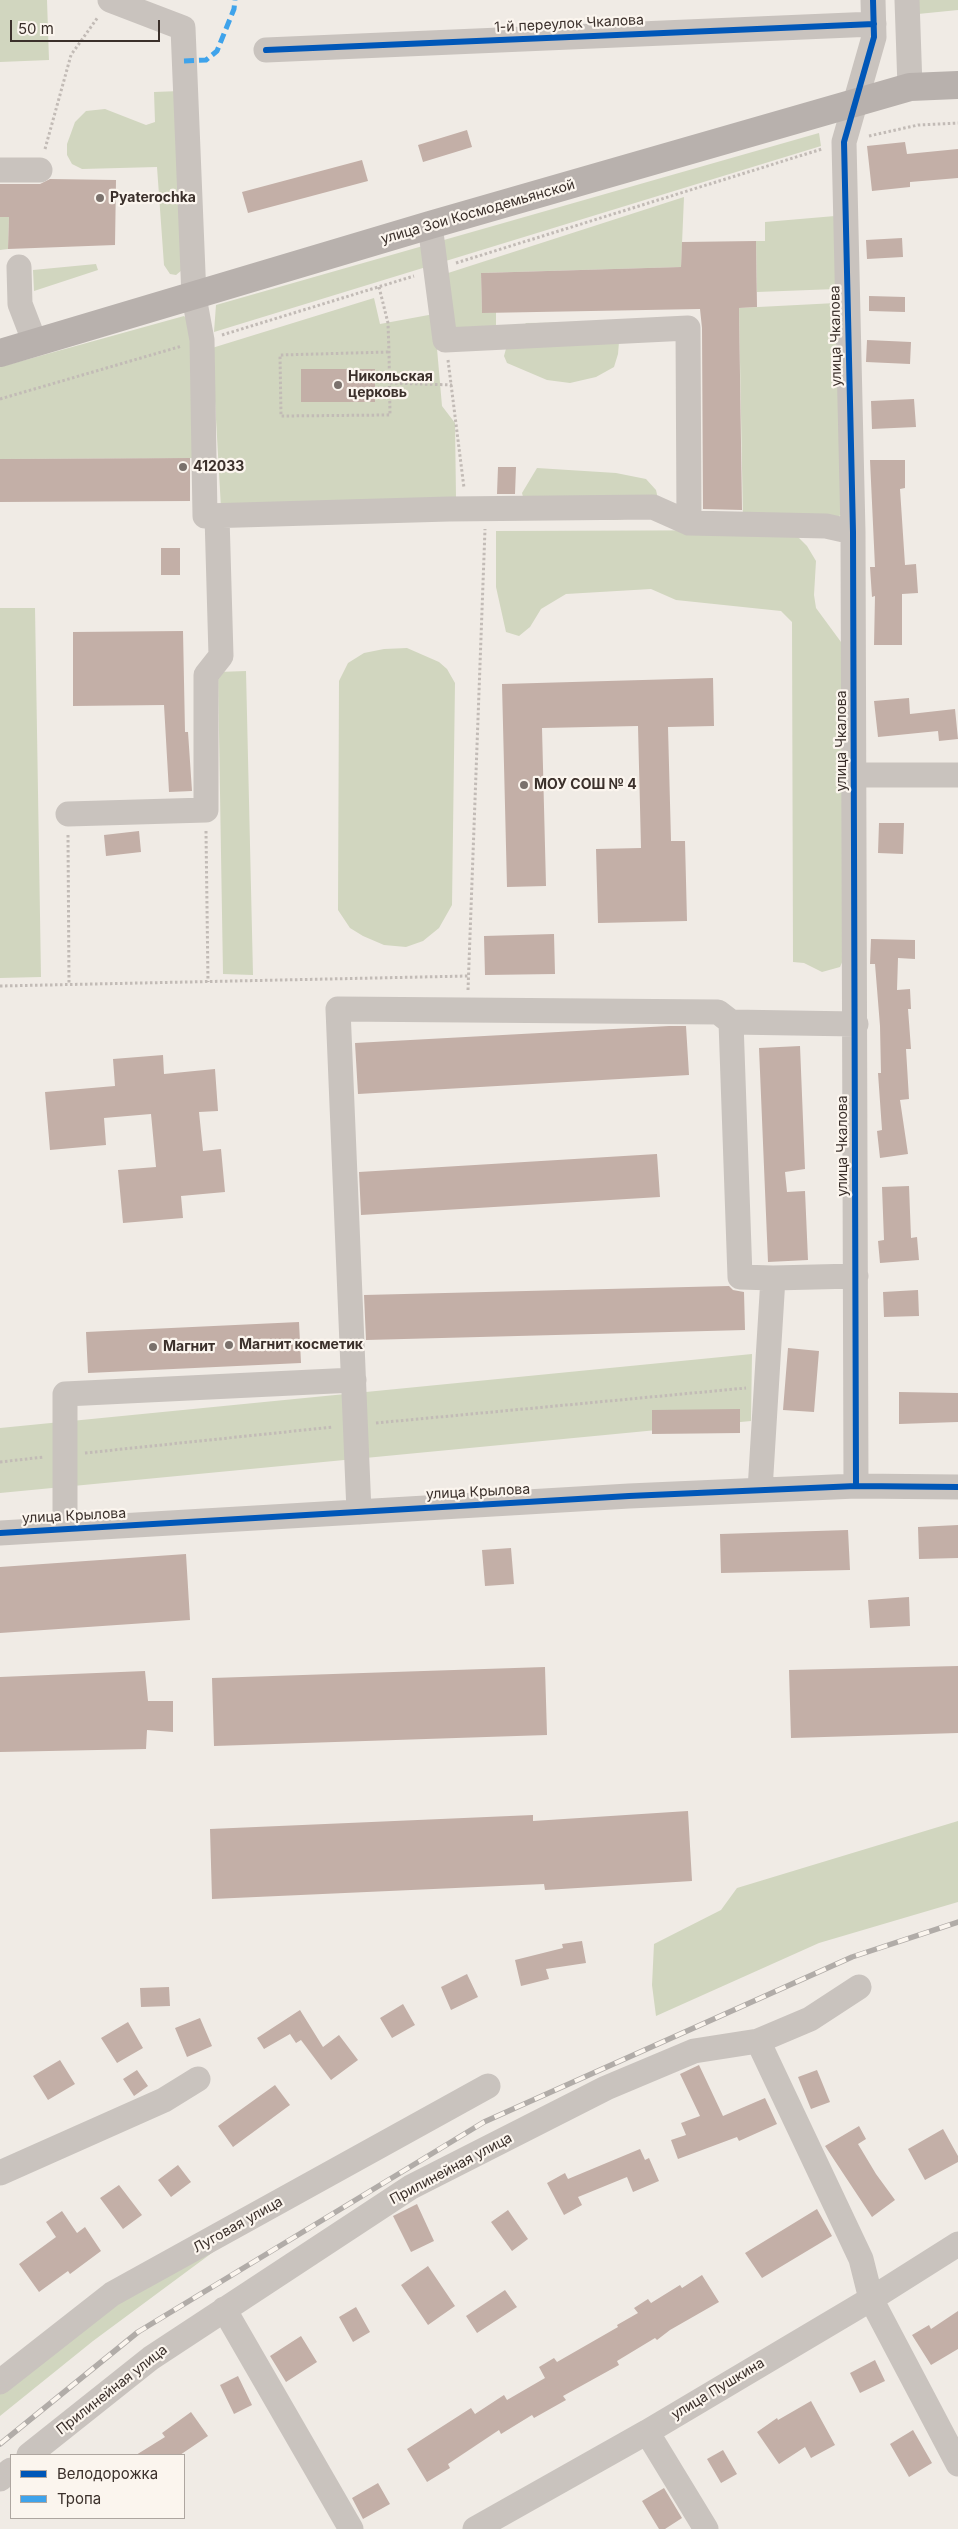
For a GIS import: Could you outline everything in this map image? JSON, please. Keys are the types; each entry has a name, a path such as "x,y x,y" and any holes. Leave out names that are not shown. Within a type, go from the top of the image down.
{"main road":[{"name":"улица Зои Космодемьянской","path":"0,353 194,297 430,225 855,102 910,87 958,86"}],"street":[{"path":"907,0 910,87"},
{"path":"104,8 183,28 194,297 202,340 205,516 476,508 653,507 689,522 826,526 853,532"},
{"name":"1-й переулок Чкалова","path":"266,50 873,12"},
{"name":"улица Чкалова","path":"856,1486 853,532 844,142 874,37 873,12"},
{"path":"0,170 40,170"},
{"path":"430,225 445,340 688,328 689,522"},
{"path":"19,268 20,304 35,343"},
{"path":"68,814 206,810 206,675 221,656 217,516"},
{"path":"855,775 958,775"},
{"path":"359,1512 338,1009 718,1012 731,1022 856,1024"},
{"path":"731,1022 740,1277 856,1276"},
{"path":"760,1490 773,1278"},
{"path":"65,1529 66,1394 354,1380"},
{"name":"улица Крылова","path":"0,1533 760,1490 856,1486 958,1487"},
{"name":"Прилинейная улица","path":"30,2454 151,2358 411,2187 580,2102 694,2051 758,2041 810,2019 859,1987"},
{"path":"758,2041 861,2259 871,2299 958,2464"},
{"path":"0,2173 164,2100 198,2080"},
{"name":"Луговая улица","path":"0,2382 112,2294 488,2086"},
{"name":"улица Пушкина","path":"476,2529 647,2432 871,2299 958,2244"},
{"path":"224,2309 351,2529"},
{"path":"647,2432 706,2529"},
{"path":"0,2479 10,2471"}],"path":[{"path":"40,170 71,55 104,8"},
{"path":"0,399 241,330 844,142 918,125 958,123"},
{"path":"379,287 388,323 389,352 390,383 390,415 281,416 280,355 389,352"},
{"path":"445,340 476,508 467,1010"},
{"path":"390,383 452,385"},
{"path":"206,810 208,982"},
{"path":"68,814 69,984"},
{"path":"0,986 468,976"},
{"path":"0,1462 355,1425 766,1386"}],"green space":[{"path":"0,0 47,0 49,60 0,62"},
{"path":"918,0 958,0 958,10 918,14"},
{"path":"180,91 182,270 176,275 170,274 164,265 157,167 82,169 72,164 67,155 67,144 75,122 86,111 105,109 146,125 155,122 154,92"},
{"path":"819,133 821,146 214,332 216,305"},
{"path":"684,197 681,267 481,273 482,313 496,312 496,332 449,334 445,274"},
{"path":"835,216 836,289 757,292 756,241 765,241 765,222"},
{"path":"0,217 9,217 8,249 0,250"},
{"path":"96,264 98,270 34,291 33,270"},
{"path":"374,298 380,324 434,314 442,406 455,423 456,498 221,508 212,348"},
{"path":"836,303 841,515 830,521 743,521 739,308"},
{"path":"184,316 192,323 192,458 0,459 0,367"},
{"path":"587,322 619,342 614,367 596,377 570,383 547,380 507,363 504,356 507,345 526,323"},
{"path":"537,468 616,473 646,479 656,490 658,499 641,517 616,520 539,519 528,516 522,493"},
{"path":"791,530 807,546 816,561 814,595 816,608 841,642 844,958 840,967 822,972 804,963 793,962 792,622 781,611 676,600 651,589 566,594 541,609 530,627 519,636 506,632 496,587 496,531"},
{"path":"0,608 35,608 41,977 0,978"},
{"path":"407,648 439,662 447,669 455,683 452,905 439,928 423,941 406,947 384,945 363,936 350,928 338,910 339,681 348,663 364,653 384,649"},
{"path":"246,671 253,975 223,974 218,672"},
{"path":"752,1354 751,1421 0,1493 0,1428"},
{"path":"958,1821 958,1902 819,1943 656,2016 652,1985 654,1944 721,1910 737,1888"},
{"path":"224,2244 93,2341 0,2416 0,2392 120,2302"}],"building":[{"path":"467,130 472,147 423,162 418,145"},
{"path":"905,142 907,154 958,149 958,178 910,182 910,187 872,191 867,146"},
{"path":"362,160 368,181 248,213 242,192"},
{"name":"Pyaterochka","path":"50,179 116,180 115,245 8,249 9,217 0,217 0,184 40,184"},
{"path":"902,238 903,257 867,259 866,240"},
{"path":"756,241 757,307 739,308 742,510 703,509 702,328 700,309 482,313 481,273 681,267 682,242"},
{"path":"869,296 905,297 905,312 869,311"},
{"path":"867,340 911,342 910,364 866,362"},
{"name":"Никольская церковь","path":"301,369 375,369 375,402 301,402"},
{"path":"914,399 916,427 872,429 871,401"},
{"path":"190,458 190,501 0,502 0,459"},
{"path":"870,460 905,460 905,488 900,489 905,565 916,564 918,593 902,594 902,645 874,645 875,596 872,597 870,567 875,567"},
{"path":"498,467 516,467 515,494 497,494"},
{"path":"161,548 180,548 180,575 161,575"},
{"path":"183,631 185,732 188,732 192,791 169,792 164,705 73,706 73,632"},
{"name":"МОУ СОШ № 4","path":"713,678 714,726 668,727 671,841 685,841 687,921 598,923 596,849 641,848 638,726 542,728 546,886 507,887 502,684"},
{"path":"909,698 910,714 955,709 958,739 939,741 938,731 878,737 874,701"},
{"path":"879,823 904,823 903,854 878,853"},
{"path":"139,831 141,852 106,856 104,835"},
{"path":"554,934 555,974 485,975 484,936"},
{"path":"871,939 915,940 915,959 898,958 897,990 910,989 911,1009 908,1009 911,1049 906,1049 909,1099 900,1100 908,1154 880,1158 877,1131 882,1130 878,1073 881,1073 880,1026 875,964 870,964"},
{"path":"686,1026 689,1075 358,1094 355,1043"},
{"path":"800,1046 805,1169 785,1172 787,1192 805,1191 808,1260 768,1262 759,1048"},
{"path":"163,1055 164,1074 215,1069 218,1111 199,1112 203,1151 221,1149 225,1192 181,1196 183,1218 123,1223 118,1170 156,1167 151,1114 104,1118 106,1145 50,1150 45,1092 115,1086 113,1059"},
{"path":"657,1154 660,1197 361,1215 359,1172"},
{"path":"909,1186 911,1238 917,1237 919,1260 880,1263 878,1241 884,1240 882,1187"},
{"path":"729,1286 733,1290 744,1292 745,1330 366,1340 364,1295"},
{"path":"918,1290 919,1316 884,1317 883,1292"},
{"path":"299,1322 301,1363 88,1373 86,1332"},
{"path":"788,1348 819,1351 814,1412 783,1410"},
{"path":"899,1392 958,1393 958,1422 899,1424"},
{"path":"740,1409 740,1433 652,1434 652,1410"},
{"path":"958,1525 958,1558 919,1559 918,1527"},
{"path":"848,1530 850,1570 721,1573 720,1534"},
{"path":"511,1548 514,1584 485,1586 482,1550"},
{"path":"186,1554 190,1620 0,1633 0,1567"},
{"path":"909,1597 910,1626 870,1628 868,1600"},
{"path":"958,1666 958,1733 791,1738 789,1670"},
{"path":"545,1667 547,1735 214,1746 212,1678"},
{"path":"145,1671 148,1701 173,1701 173,1732 147,1730 146,1749 0,1752 0,1677"},
{"path":"688,1811 692,1881 545,1890 544,1884 212,1899 210,1829 533,1815 533,1821"},
{"path":"582,1941 586,1963 546,1969 549,1979 521,1986 515,1960 563,1948 562,1944"},
{"path":"467,1974 478,1997 451,2010 441,1987"},
{"path":"169,1987 170,2006 141,2007 140,1988"},
{"path":"403,2004 415,2025 392,2038 380,2018"},
{"path":"300,2010 323,2047 339,2035 358,2060 331,2080 301,2040 296,2043 290,2034 264,2049 257,2038"},
{"path":"200,2018 212,2046 187,2057 175,2028"},
{"path":"128,2022 143,2048 117,2063 101,2038"},
{"path":"60,2060 75,2084 48,2100 33,2076"},
{"path":"699,2065 723,2116 765,2098 777,2124 739,2141 737,2137 678,2159 671,2140 686,2135 681,2123 700,2116 680,2074"},
{"path":"137,2070 148,2086 134,2096 123,2079"},
{"path":"817,2070 830,2102 811,2109 798,2077"},
{"path":"275,2085 290,2105 233,2147 218,2126"},
{"path":"859,2126 866,2139 858,2144 876,2174 895,2200 872,2217 825,2146"},
{"path":"943,2129 958,2156 958,2162 925,2180 908,2149"},
{"path":"640,2149 645,2160 649,2158 659,2181 633,2192 627,2177 578,2197 582,2205 564,2215 547,2183 565,2173 568,2179"},
{"path":"178,2165 191,2182 171,2197 158,2180"},
{"path":"119,2185 142,2215 123,2229 100,2198"},
{"path":"417,2204 434,2241 411,2252 393,2216"},
{"path":"817,2209 832,2236 762,2278 745,2253"},
{"path":"508,2210 528,2239 512,2251 491,2222"},
{"path":"62,2211 77,2233 85,2227 101,2251 70,2274 68,2271 39,2292 19,2264 56,2237 46,2222"},
{"path":"428,2266 455,2306 428,2325 401,2285"},
{"path":"702,2275 719,2302 670,2330 657,2340 655,2338 617,2361 619,2365 563,2396 566,2400 534,2418 532,2415 501,2434 499,2430 448,2464 450,2468 427,2482 407,2449 471,2408 475,2414 504,2395 507,2400 545,2378 539,2367 554,2358 557,2362 618,2327 617,2325 638,2313 634,2308 648,2299 651,2303 680,2285 682,2288"},
{"path":"505,2290 517,2307 477,2333 466,2316"},
{"path":"356,2307 370,2332 353,2342 339,2317"},
{"path":"958,2311 958,2349 931,2365 912,2335 929,2325 931,2329"},
{"path":"301,2336 317,2362 286,2382 270,2356"},
{"path":"875,2360 885,2381 860,2393 850,2373"},
{"path":"238,2376 252,2405 234,2414 220,2385"},
{"path":"811,2401 835,2445 811,2458 805,2447 779,2464 757,2432 777,2418 778,2420"},
{"path":"191,2412 208,2436 181,2454 138,2454 165,2437 162,2433"},
{"path":"913,2430 932,2463 909,2477 890,2444"},
{"path":"723,2450 737,2474 721,2483 707,2459"},
{"path":"378,2483 390,2504 363,2519 352,2498"},
{"path":"664,2488 682,2518 665,2529 659,2529 642,2501"}],"railway":[{"path":"0,2444 138,2332 484,2122 852,1957 958,1922"}],"marked path":[{"path":"184,61 206,60 217,51 234,9 235,0"}],"cycle path":[{"path":"856,1486 853,532 844,142 874,37 873,0"},
{"path":"266,50 874,24"},
{"path":"0,1533 629,1496 856,1486 958,1487"}],"place":[{"name":"Pyaterochka","path":"100,198"},
{"name":"Никольская церковь","path":"338,385"},
{"name":"412033","path":"183,467"},
{"name":"МОУ СОШ № 4","path":"524,785"},
{"name":"Магнит косметик","path":"229,1345"},
{"name":"Магнит","path":"153,1347"}]}
